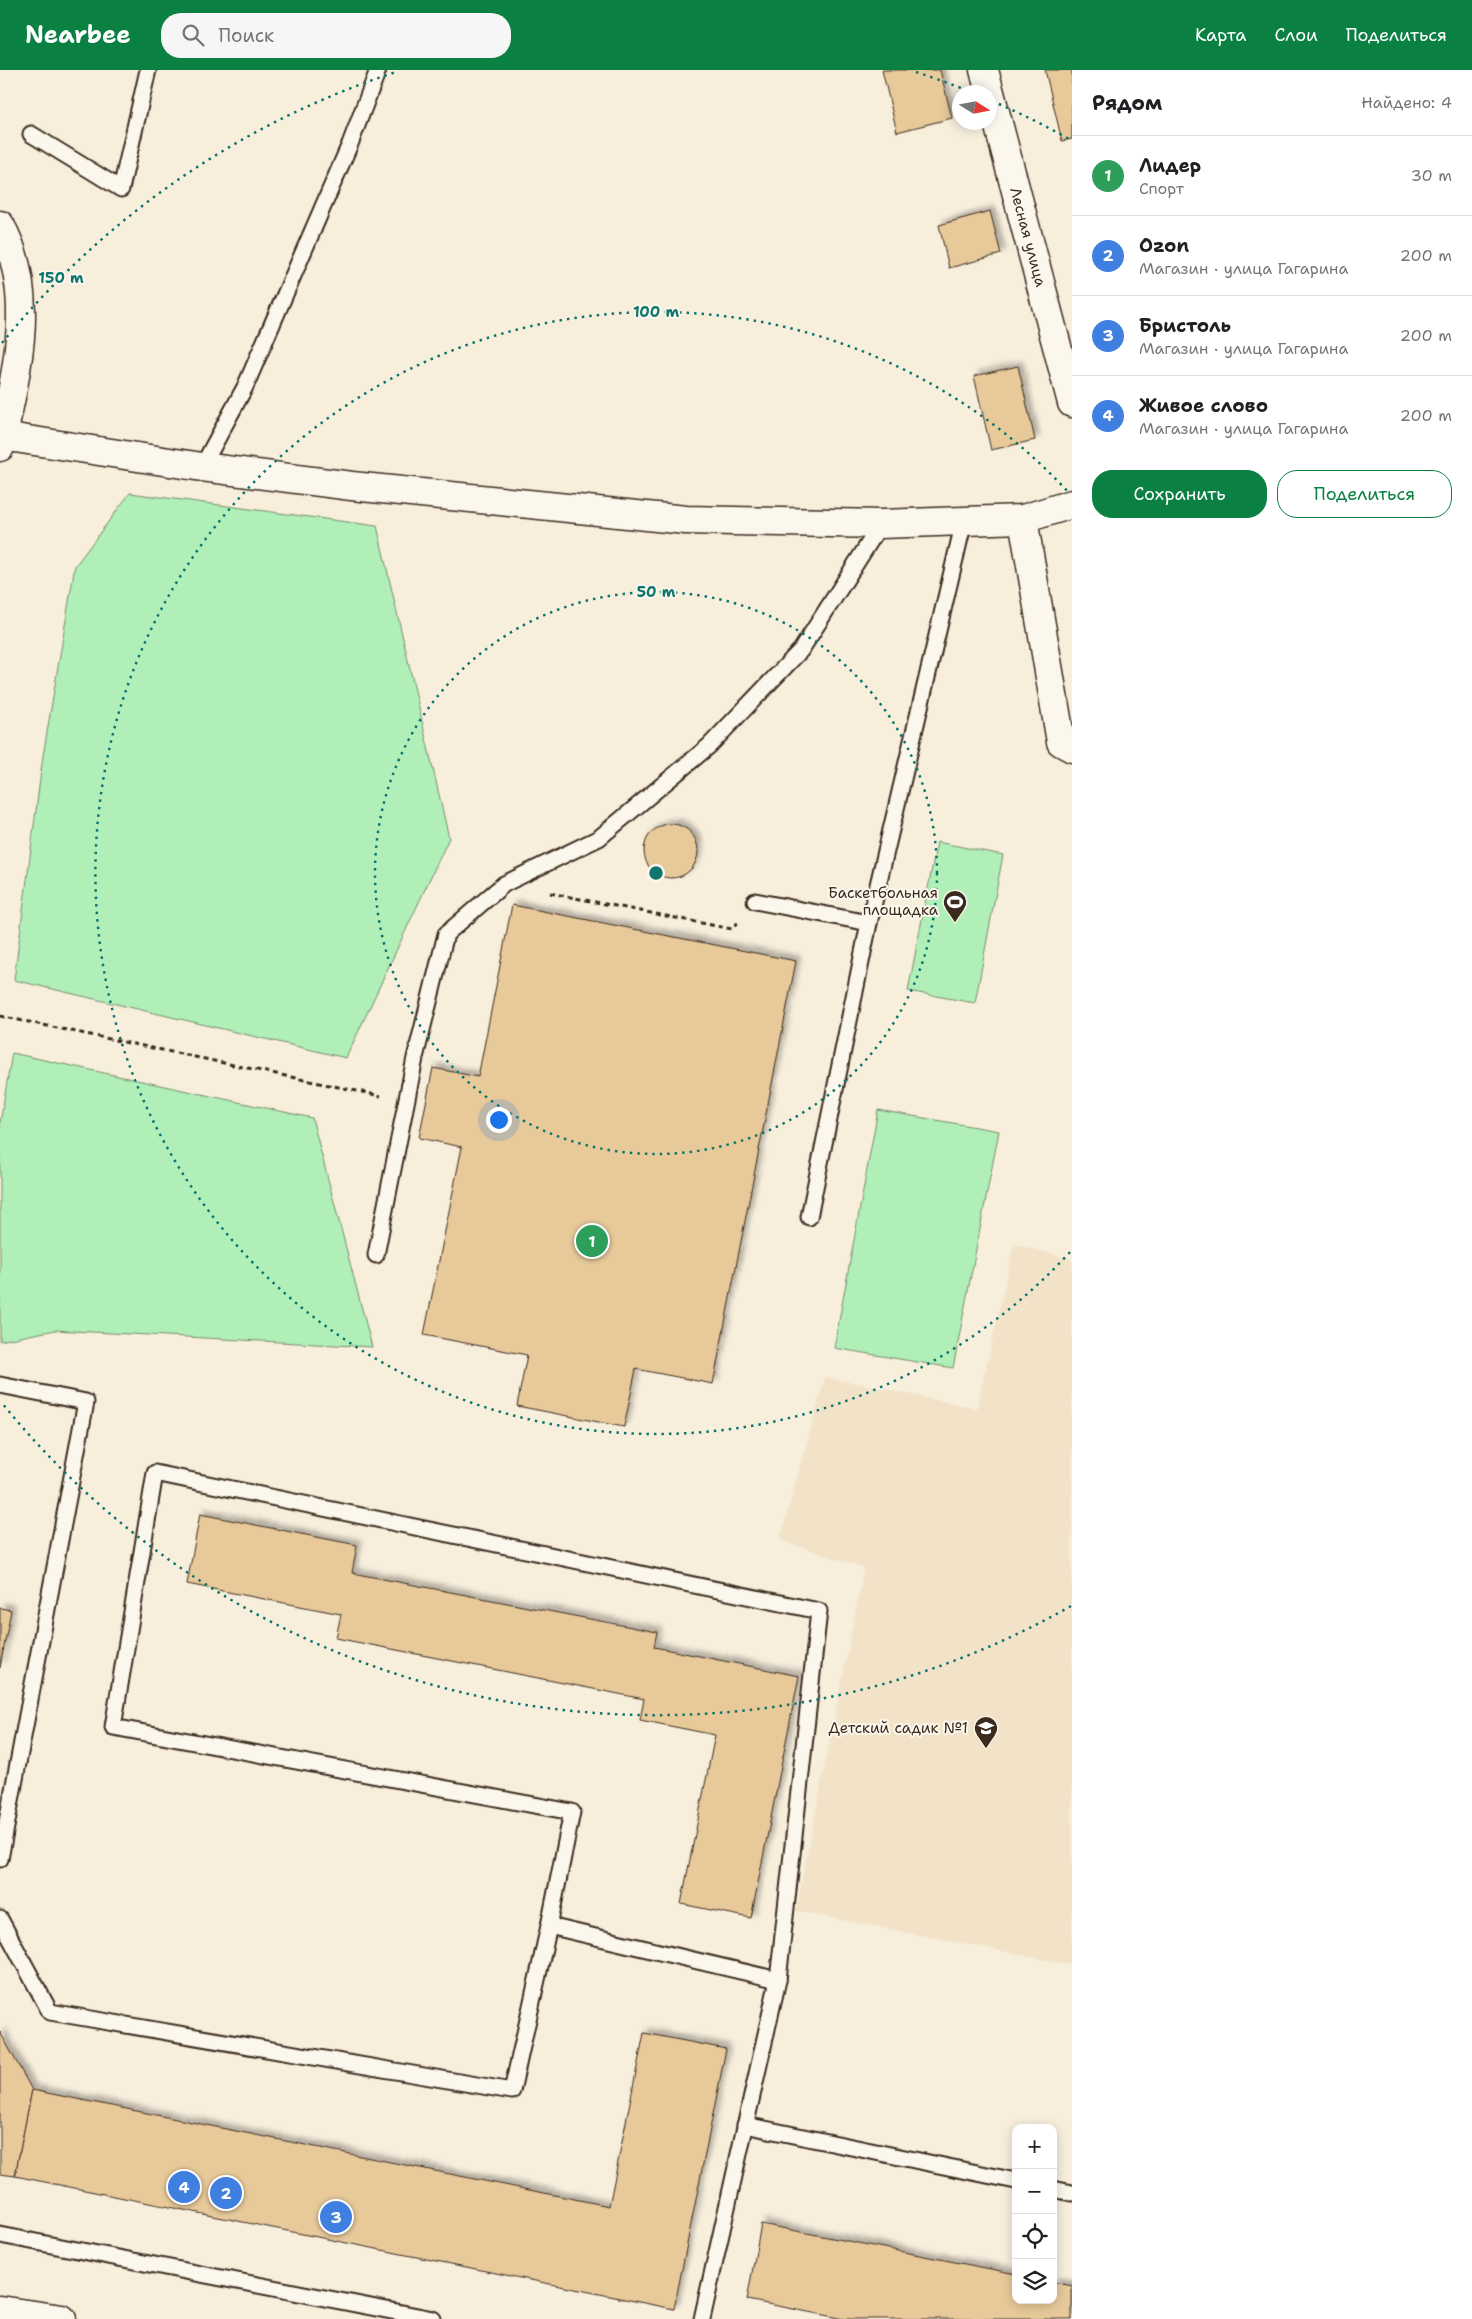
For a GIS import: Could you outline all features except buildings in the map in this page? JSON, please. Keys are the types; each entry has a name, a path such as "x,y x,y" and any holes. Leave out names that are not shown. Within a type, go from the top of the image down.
{"street":[{"name":"Лесная улица","path":"984,70 1072,403"},
{"path":"5,234 20,293 20,351 1,442 352,486 686,520 880,524 964,521 1023,518 1072,504"},
{"path":"1023,518 1061,742 1072,748"},
{"path":"0,2310 62,2319"}],"lane":[{"path":"31,134 120,189 148,70"},
{"path":"202,467 245,386 350,144 378,70"},
{"path":"810,1218 869,923 964,521"},
{"path":"376,1255 415,1058 446,934 504,884 599,838 709,746 801,650 880,524"},
{"path":"755,901 869,923"},
{"path":"0,1385 86,1402 0,1859"},
{"path":"0,1919 50,2012 512,2091 572,1812 113,1727 155,1473 819,1611 778,1980 702,2319"},
{"path":"549,1926 778,1980"},
{"path":"745,2126 1012,2181"},
{"path":"1057,2190 1072,2193"},
{"path":"0,2235 433,2319"}],"path":[{"path":"504,884 732,929"},
{"path":"0,1016 407,1102"}],"shaded area":[{"path":"1014,1244 1071,1259 1072,1262 1072,1965 796,1911 864,1568 780,1540 825,1377 977,1408"}],"green space":[{"path":"130,493 377,526 449,838 346,1058 14,980 43,756 75,566"},
{"name":"Баскетбольная площадка","path":"937,842 1003,855 975,1003 908,991"},
{"path":"12,1053 312,1118 372,1347 55,1330 0,1341 0,1123"},
{"path":"878,1110 999,1131 953,1368 834,1348"}],"place":[{"name":"Баскетбольная площадка","path":"955,923"},
{"name":"Лидер","path":"592,1241"},
{"name":"Детский садик №1","path":"986,1749"},
{"name":"Живое слово","path":"184,2187"},
{"name":"Ozon","path":"226,2193"},
{"name":"Бристоль","path":"336,2217"}]}
